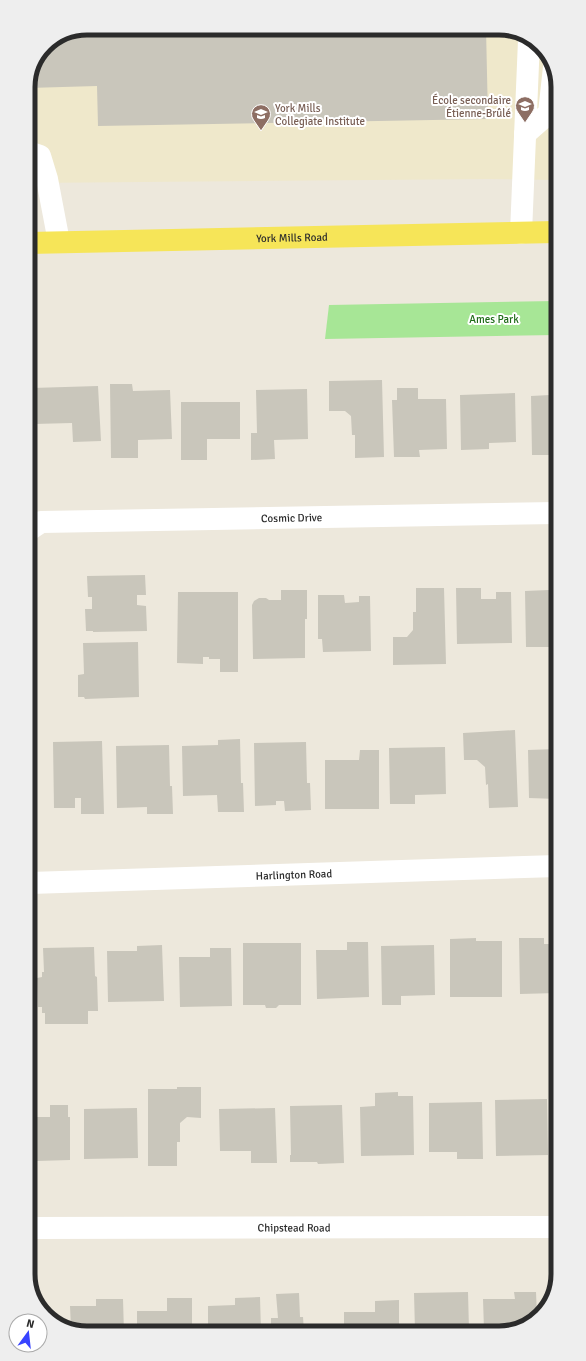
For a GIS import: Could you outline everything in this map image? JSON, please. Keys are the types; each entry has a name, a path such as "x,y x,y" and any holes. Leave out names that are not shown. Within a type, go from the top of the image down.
{"main road":[{"name":"York Mills Road","path":"35,242 551,232"}],"street":[{"path":"521,233 529,45"},
{"path":"525,134 549,113 551,95"},
{"path":"35,154 40,156 47,179 59,242"},
{"name":"Cosmic Drive","path":"35,526 41,522 551,513"},
{"name":"Harlington Road","path":"35,883 551,866"},
{"name":"Chipstead Road","path":"35,1228 551,1227"}],"shaded area":[{"name":"York Mills Collegiate Institute","path":"80,35 509,36 525,42 536,50 546,64 548,70 551,87 551,180 487,179 35,183 35,83 37,73 40,64 53,48 61,42"}],"green space":[{"name":"Ames Park","path":"551,301 551,335 325,339 329,305"}],"building":[{"name":"York Mills Collegiate Institute","path":"80,35 486,35 488,119 98,126 97,86 35,88 35,83 40,64 46,55 61,42"},
{"path":"382,380 384,457 355,458 355,435 352,435 351,416 345,411 329,411 329,381"},
{"path":"110,384 132,384 133,391 170,390 172,439 138,440 138,458 111,458"},
{"path":"98,386 101,441 73,442 72,423 35,424 35,388"},
{"path":"397,388 418,388 418,399 446,399 447,449 419,450 420,457 394,457 392,400 397,400"},
{"path":"307,389 308,439 274,440 275,459 251,460 251,433 257,433 256,390"},
{"path":"515,393 516,442 489,443 489,449 461,450 460,395"},
{"path":"550,395 551,455 532,455 531,396"},
{"path":"181,402 240,402 240,439 207,439 207,460 181,460"},
{"path":"145,575 146,595 137,595 137,605 146,606 147,631 86,631 85,609 92,609 92,597 88,597 87,576"},
{"path":"416,588 444,588 446,664 393,665 393,637 407,637 413,630 413,612 416,612"},
{"path":"456,588 481,588 481,599 496,599 496,592 511,592 512,643 457,644"},
{"path":"281,590 307,590 305,658 253,659 252,605 254,601 259,598 281,600"},
{"path":"549,590 551,603 551,647 526,647 525,591"},
{"path":"178,592 238,592 238,672 220,672 220,659 209,659 209,657 203,657 203,664 177,663"},
{"path":"318,595 344,595 345,603 359,602 359,596 370,596 371,651 323,652 322,639 318,639"},
{"path":"138,642 139,697 85,699 84,697 78,697 78,675 84,674 83,643"},
{"path":"515,730 518,807 489,808 488,784 486,785 485,767 477,760 464,760 463,733"},
{"path":"240,739 241,783 243,783 244,812 218,812 217,795 183,796 182,746 218,745 218,740"},
{"path":"102,741 104,814 81,814 81,798 75,798 75,808 54,808 53,742"},
{"path":"306,742 307,783 310,783 311,810 285,811 284,801 276,801 276,805 255,806 254,743"},
{"path":"169,745 170,786 172,786 173,814 147,814 147,807 117,808 116,746"},
{"path":"445,747 446,794 415,795 415,804 390,804 389,748"},
{"path":"551,749 551,799 529,798 528,750"},
{"path":"360,750 379,750 379,809 325,809 325,760 359,760"},
{"path":"476,938 476,941 502,941 502,997 450,997 450,939"},
{"path":"519,938 544,938 544,944 551,944 551,993 520,994"},
{"path":"347,942 368,942 369,997 317,999 316,950 347,950"},
{"path":"243,943 301,943 301,1005 279,1005 276,1008 266,1008 265,1005 243,1005"},
{"path":"162,945 164,1001 108,1002 107,951 137,951 137,946"},
{"path":"434,945 435,995 401,996 401,1005 382,1005 381,946"},
{"path":"94,947 98,1011 88,1011 88,1024 45,1024 45,1013 42,1013 42,1007 38,1007 37,978 42,977 42,972 44,972 43,948"},
{"path":"210,948 231,948 232,1006 180,1007 179,957 210,957"},
{"path":"177,1087 201,1087 201,1118 187,1117 180,1123 180,1142 177,1142 177,1166 148,1166 148,1089 177,1089"},
{"path":"398,1092 398,1096 413,1096 414,1155 361,1156 360,1107 375,1106 375,1093"},
{"path":"547,1099 548,1155 496,1156 495,1100"},
{"path":"482,1102 483,1159 457,1159 457,1152 429,1152 429,1103"},
{"path":"50,1105 68,1105 68,1117 70,1117 70,1160 37,1161 37,1155 35,1155 35,1117 50,1117"},
{"path":"342,1105 344,1163 318,1164 317,1162 290,1162 290,1106"},
{"path":"137,1108 138,1158 84,1159 84,1109"},
{"path":"275,1108 277,1163 251,1163 251,1151 220,1151 219,1109"},
{"path":"468,1292 469,1326 415,1326 414,1293"},
{"path":"514,1292 536,1292 537,1309 522,1321 516,1323 499,1326 484,1326 483,1299 515,1299"},
{"path":"299,1293 300,1317 303,1317 304,1326 271,1326 271,1318 278,1318 276,1294"},
{"path":"260,1297 261,1326 208,1326 208,1306 235,1305 235,1298"},
{"path":"167,1298 192,1298 192,1326 137,1326 137,1311 167,1311"},
{"path":"96,1299 123,1299 124,1326 83,1326 71,1323 70,1306 96,1306"},
{"path":"399,1300 399,1326 344,1326 344,1312 375,1312 375,1301"}],"place":[{"name":"École secondaire Étienne-Brûlé","path":"525,123"},
{"name":"York Mills Collegiate Institute","path":"261,131"}]}
